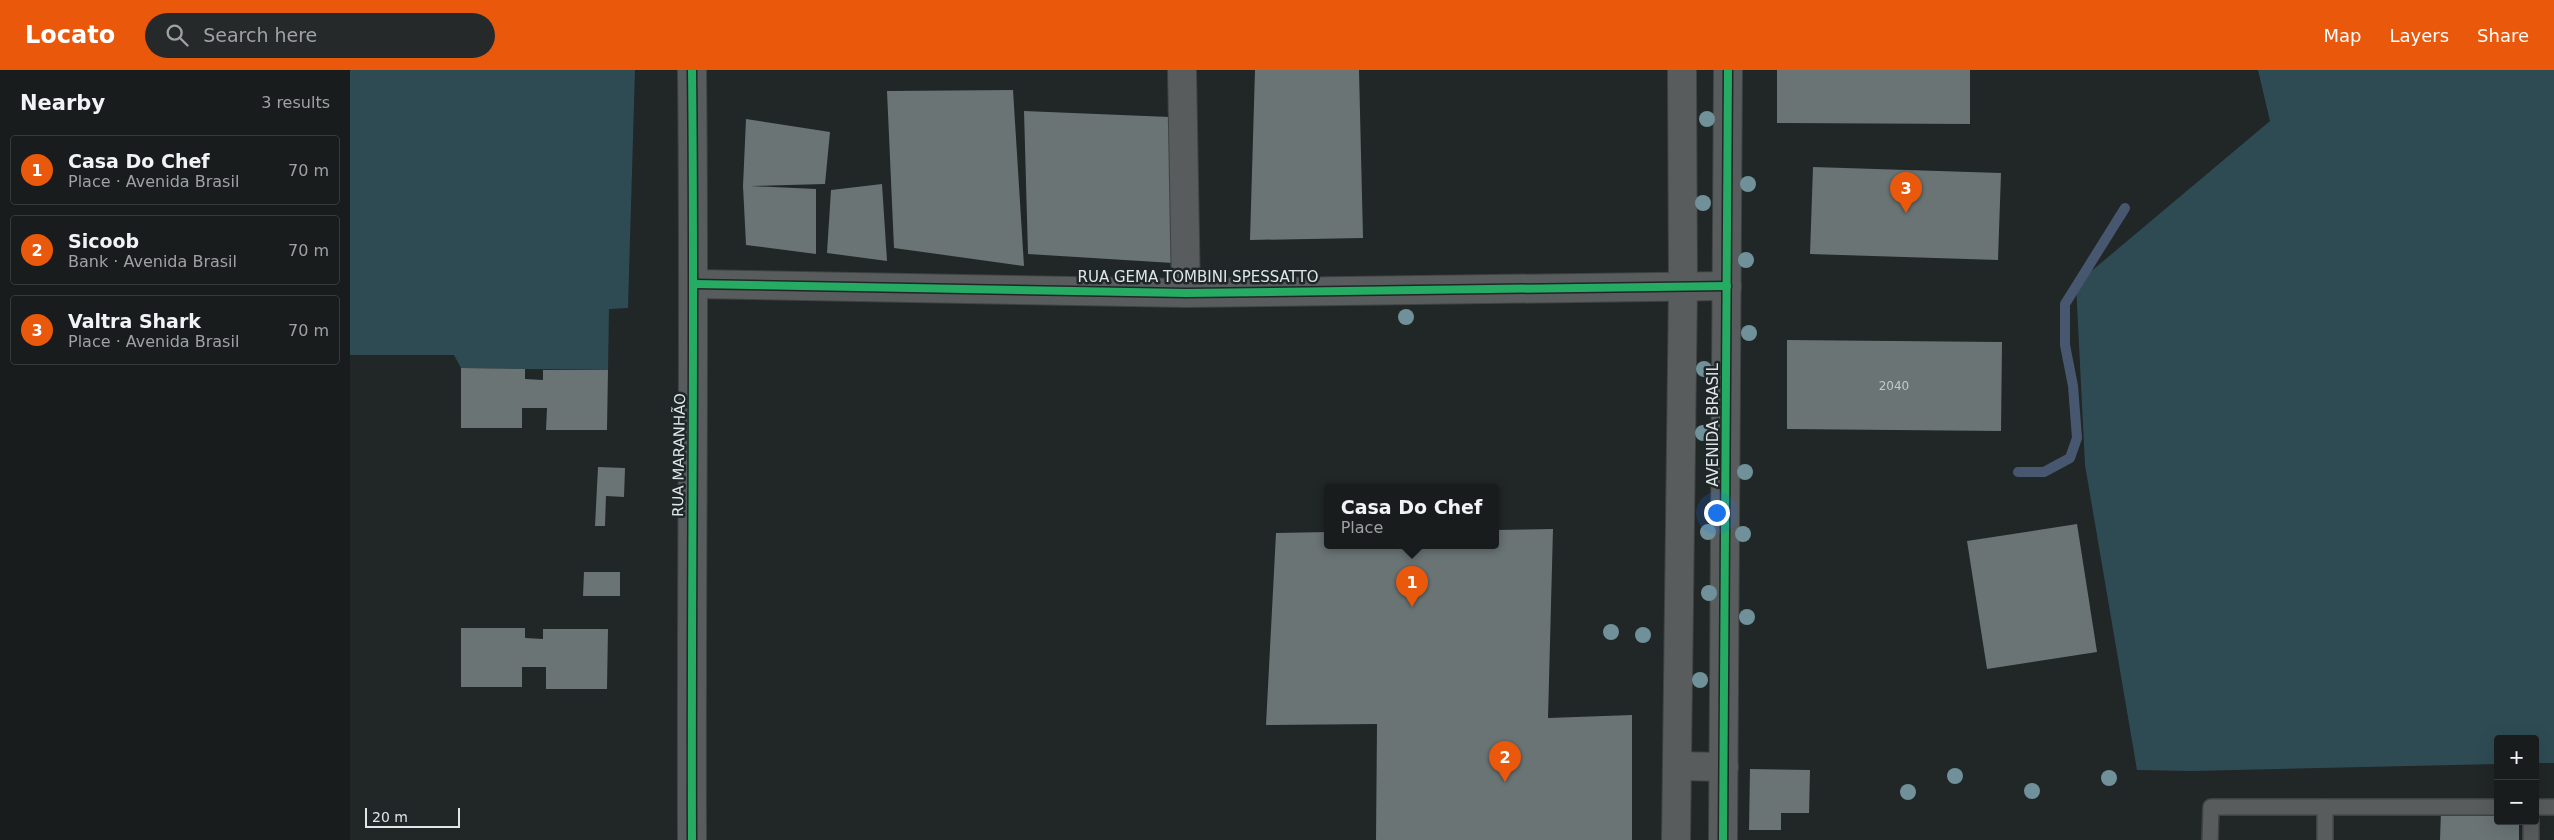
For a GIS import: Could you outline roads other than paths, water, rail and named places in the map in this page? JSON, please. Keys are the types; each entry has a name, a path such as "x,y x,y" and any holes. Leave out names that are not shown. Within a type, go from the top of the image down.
{"street":[{"name":"RUA MARANHÃO","path":"692,70 694,284 692,840"},
{"path":"1182,70 1186,293"},
{"name":"AVENIDA BRASIL","path":"1682,70 1704,286 1724,767 1723,840"},
{"name":"AVENIDA BRASIL","path":"1676,840 1677,766 1704,286 1728,70"},
{"name":"RUA GEMA TOMBINI SPESSATTO","path":"694,284 1186,293 1704,286"},
{"path":"1677,766 1724,767"}],"lane":[{"path":"2210,840 2211,807 2494,807"},
{"path":"2325,807 2325,840"},
{"path":"2539,807 2554,807"},
{"path":"2531,825 2531,840"}],"waterway":[{"path":"2018,472 2044,472 2070,458 2077,438 2073,386 2065,345 2065,304 2125,208"}],"place":[{"name":"Valtra Shark","path":"1906,213"},
{"name":"Casa Do Chef","path":"1412,607"},
{"name":"Sicoob","path":"1505,782"}]}
